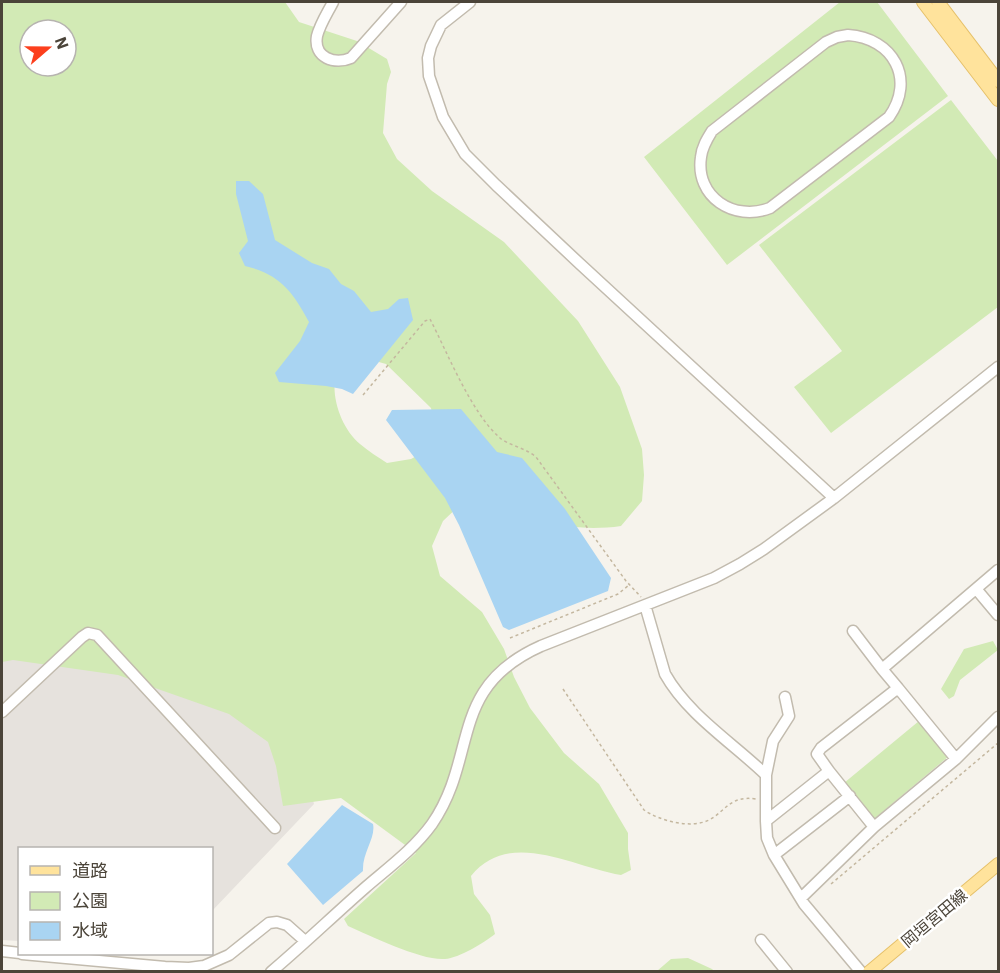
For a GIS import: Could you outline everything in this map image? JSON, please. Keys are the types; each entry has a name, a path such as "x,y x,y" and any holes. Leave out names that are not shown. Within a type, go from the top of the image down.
{"main road":[{"path":"923,2 999,100"},
{"path":"938,2 999,81"},
{"name":"岡垣宮田線","path":"869,972 999,864"}],"street":[{"path":"333,2 320,28 317,44 319,51 326,58 335,62 343,62 351,58 401,2"},
{"path":"470,2 441,25 430,45 428,58 429,76 439,108 465,154 579,263 834,498"},
{"path":"861,36 877,43 890,54 900,72 901,85 896,108 889,117 770,208 760,212 732,210 708,192 702,180 700,162 704,144 712,131 826,42 837,37 861,36"},
{"path":"271,972 410,849 431,826 450,790 474,706 489,682 523,654 714,578 740,564 834,498 999,367"},
{"path":"882,669 999,570"},
{"path":"977,590 999,615"},
{"path":"645,605 665,674 670,682 698,715 766,775"},
{"path":"853,631 956,759"},
{"path":"2,712 82,637 88,633 96,635 274,828"},
{"path":"874,827 817,754 821,748 898,688"},
{"path":"785,697 789,716 773,741 766,775 767,838 774,855 801,898 861,972"},
{"path":"801,898 874,827 956,759 999,717"},
{"path":"766,821 829,771"},
{"path":"774,855 850,796"},
{"path":"40,955 165,968 189,968 204,966 229,956 268,923 277,922 287,925 305,941"},
{"path":"761,940 787,972"},
{"path":"2,951 18,953"}],"path":[{"path":"363,396 425,321 430,319 473,404 498,437 527,449 536,457 645,605"},
{"path":"510,638 618,594 630,585"},
{"path":"563,689 644,810 650,814 669,821 700,823 710,819 733,802 750,798 765,799"},
{"path":"828,886 999,744"}],"shaded area":[{"path":"2,612 218,622 308,781 314,804 213,910 213,847 18,847 18,941 2,940"}],"green space":[{"path":"2,2 285,2 299,22 357,41 387,59 391,72 387,84 383,133 397,159 432,191 504,242 578,321 620,387 642,449 644,475 642,501 621,526 581,528 561,526 462,503 443,521 432,546 440,576 482,612 504,649 514,677 530,708 564,753 599,784 628,833 631,870 621,875 542,855 523,852 504,854 487,862 471,876 474,894 490,915 495,934 485,942 451,958 435,959 410,952 348,926 344,919 416,853 341,798 283,806 276,766 268,742 229,714 118,675 13,660 2,662","holes":["368,359 386,364 431,408 434,422 424,452 411,459 387,463 366,449 348,431 335,397 335,380"]},
{"path":"840,2 877,2 948,96 727,265 644,157"},
{"path":"951,100 998,161 998,307 831,433 794,387 842,351 759,245"},
{"path":"993,641 998,650 960,680 954,696 949,699 941,689 964,649"},
{"path":"919,721 949,756 874,819 844,783"},
{"path":"688,958 714,971 657,971 671,959"}],"water":[{"path":"236,181 249,181 263,194 275,240 312,263 329,269 341,284 354,291 371,312 388,309 399,299 408,298 413,320 353,394 326,386 279,382 275,373 300,341 309,322 284,286 268,274 245,266 239,253 248,241 236,194"},
{"path":"461,409 497,452 522,458 565,509 611,578 608,591 509,630 503,627 445,498 386,420 392,410"},
{"path":"342,805 373,824 373,835 363,864 363,871 323,905 287,864"}]}
